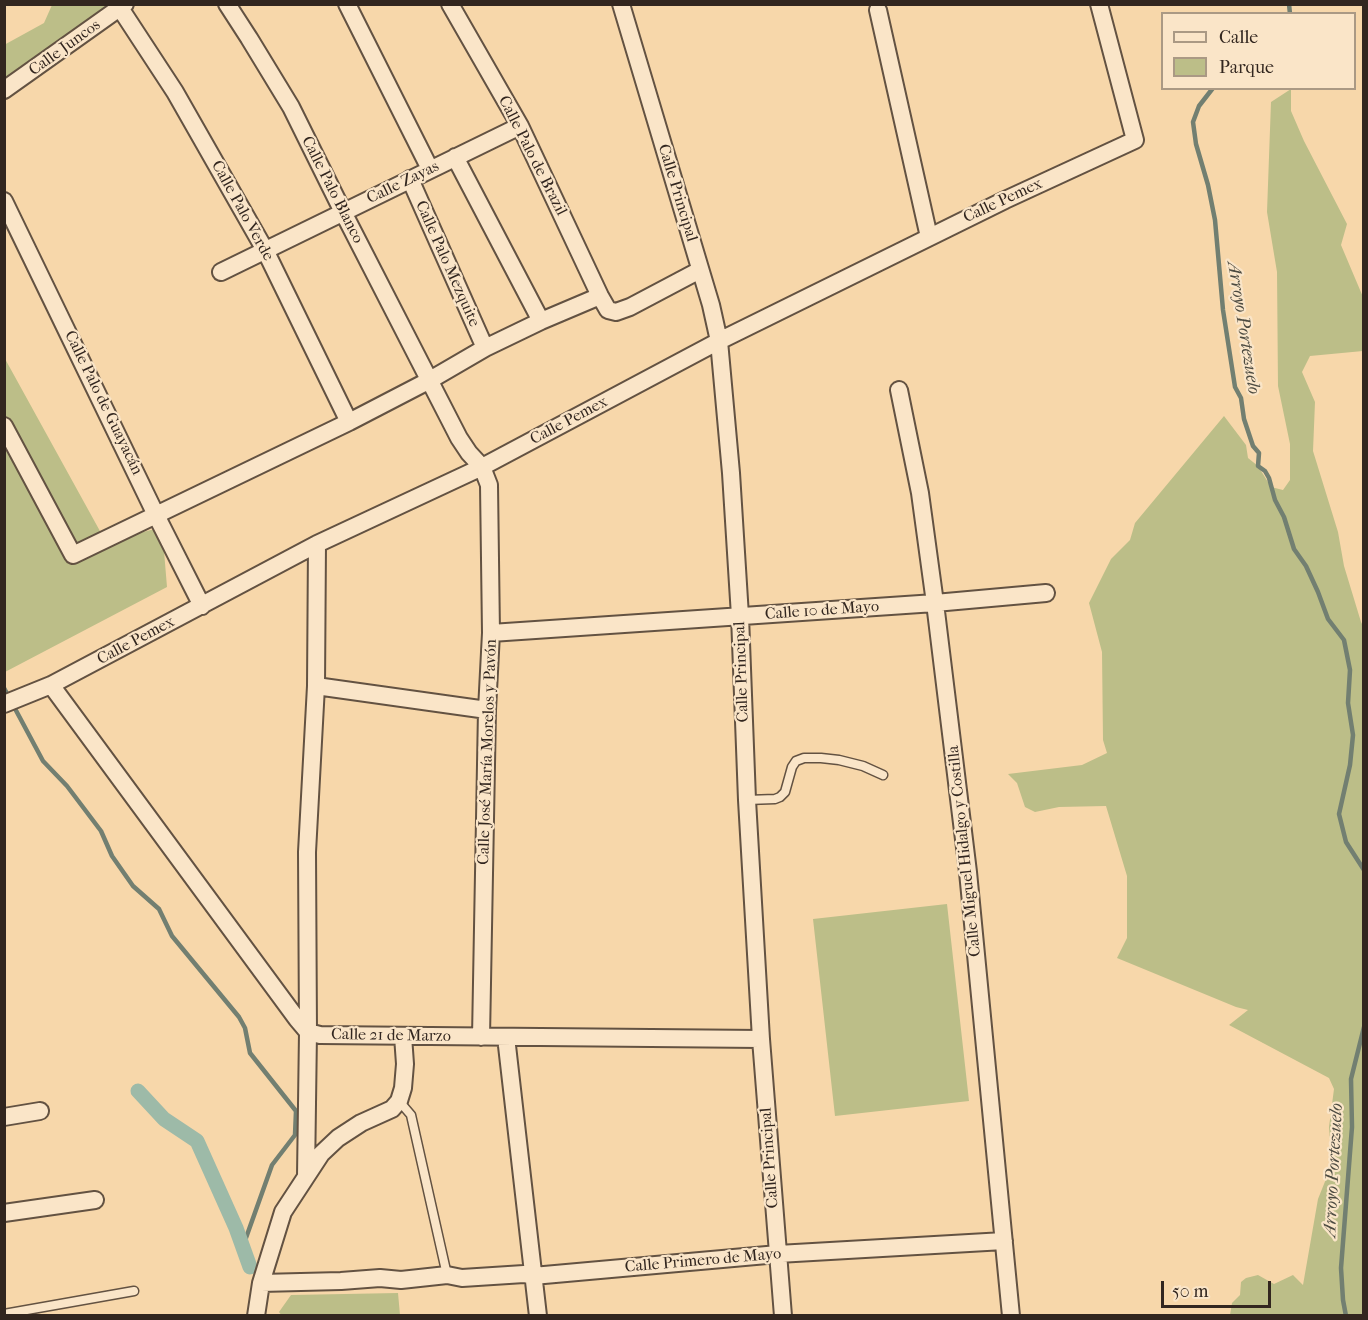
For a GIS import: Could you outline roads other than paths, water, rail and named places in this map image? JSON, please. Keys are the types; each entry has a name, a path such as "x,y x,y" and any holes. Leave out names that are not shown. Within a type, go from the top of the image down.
{"street":[{"name":"Calle Palo Blanco","path":"227,4 291,107 342,212 464,445 482,467"},
{"path":"347,4 430,169"},
{"name":"Calle Palo de Brazil","path":"450,4 520,126 604,303"},
{"name":"Calle Principal","path":"621,4 711,305 719,341 731,473 740,616 747,800 761,1039 783,1316"},
{"name":"Calle Pemex","path":"4,704 51,685 317,544 482,467 719,341 1005,200 1135,140 1099,4"},
{"name":"Calle Juncos","path":"4,90 123,6"},
{"name":"Calle Palo Verde","path":"123,6 265,250 349,422"},
{"path":"878,10 929,237"},
{"name":"Calle Zayas","path":"221,272 520,126"},
{"path":"455,157 541,321"},
{"name":"Calle Palo Mezquite","path":"410,179 485,348"},
{"name":"Calle Palo de Guayacán","path":"4,201 202,606"},
{"path":"4,426 72,555 349,422 430,380 485,348 541,321 604,303 616,312 700,270"},
{"name":"Calle Miguel Hidalgo y Costilla","path":"899,390 920,493 936,603 968,872 1011,1316"},
{"name":"Calle José María Morelos y Pavón","path":"482,467 489,485 491,633 486,710 482,1037"},
{"path":"306,1176 307,852 316,686 317,544"},
{"name":"Calle 10 de Mayo","path":"491,633 936,603 1046,593"},
{"name":"Calle 21 de Marzo","path":"51,685 308,1032 320,1035 761,1039"},
{"path":"316,686 486,710"},
{"path":"256,1316 261,1283 283,1212 306,1176 321,1154 338,1138 361,1123 392,1109 399,1101 403,1088 405,1064 403,1036"},
{"path":"506,1037 538,1316"},
{"path":"4,1117 40,1111"},
{"path":"4,1213 95,1200"},
{"name":"Calle Primero de Mayo","path":"261,1283 380,1278 401,1280 447,1275 462,1278 524,1274 533,1276 778,1254 1005,1241"}],"lane":[{"path":"747,800 768,800 780,797 784,792 792,767 796,761 804,758 838,760 864,766 883,775"},
{"path":"399,1101 411,1115 447,1275"},
{"path":"4,1314 134,1291"}],"waterway":[{"name":"Arroyo Portezuelo","path":"1289,4 1290,12"},
{"name":"Arroyo Portezuelo","path":"1211,90 1199,106 1193,122 1196,144 1215,220 1223,310 1235,387 1241,398 1244,419 1253,446 1259,453 1258,466 1269,478 1294,549 1306,566 1328,619 1344,640 1350,670 1348,703 1353,735 1350,765 1339,814 1346,842 1364,870"},
{"path":"4,688 43,761 67,786 101,831 112,856 133,886 159,909 172,936 239,1017 245,1028 250,1053 296,1111 295,1135 272,1165 242,1249"},
{"name":"Arroyo Portezuelo","path":"1346,1316 1341,1268 1352,1127 1351,1079 1364,1027"},
{"path":"138,1091 164,1119 197,1141 236,1228 250,1267"}]}
